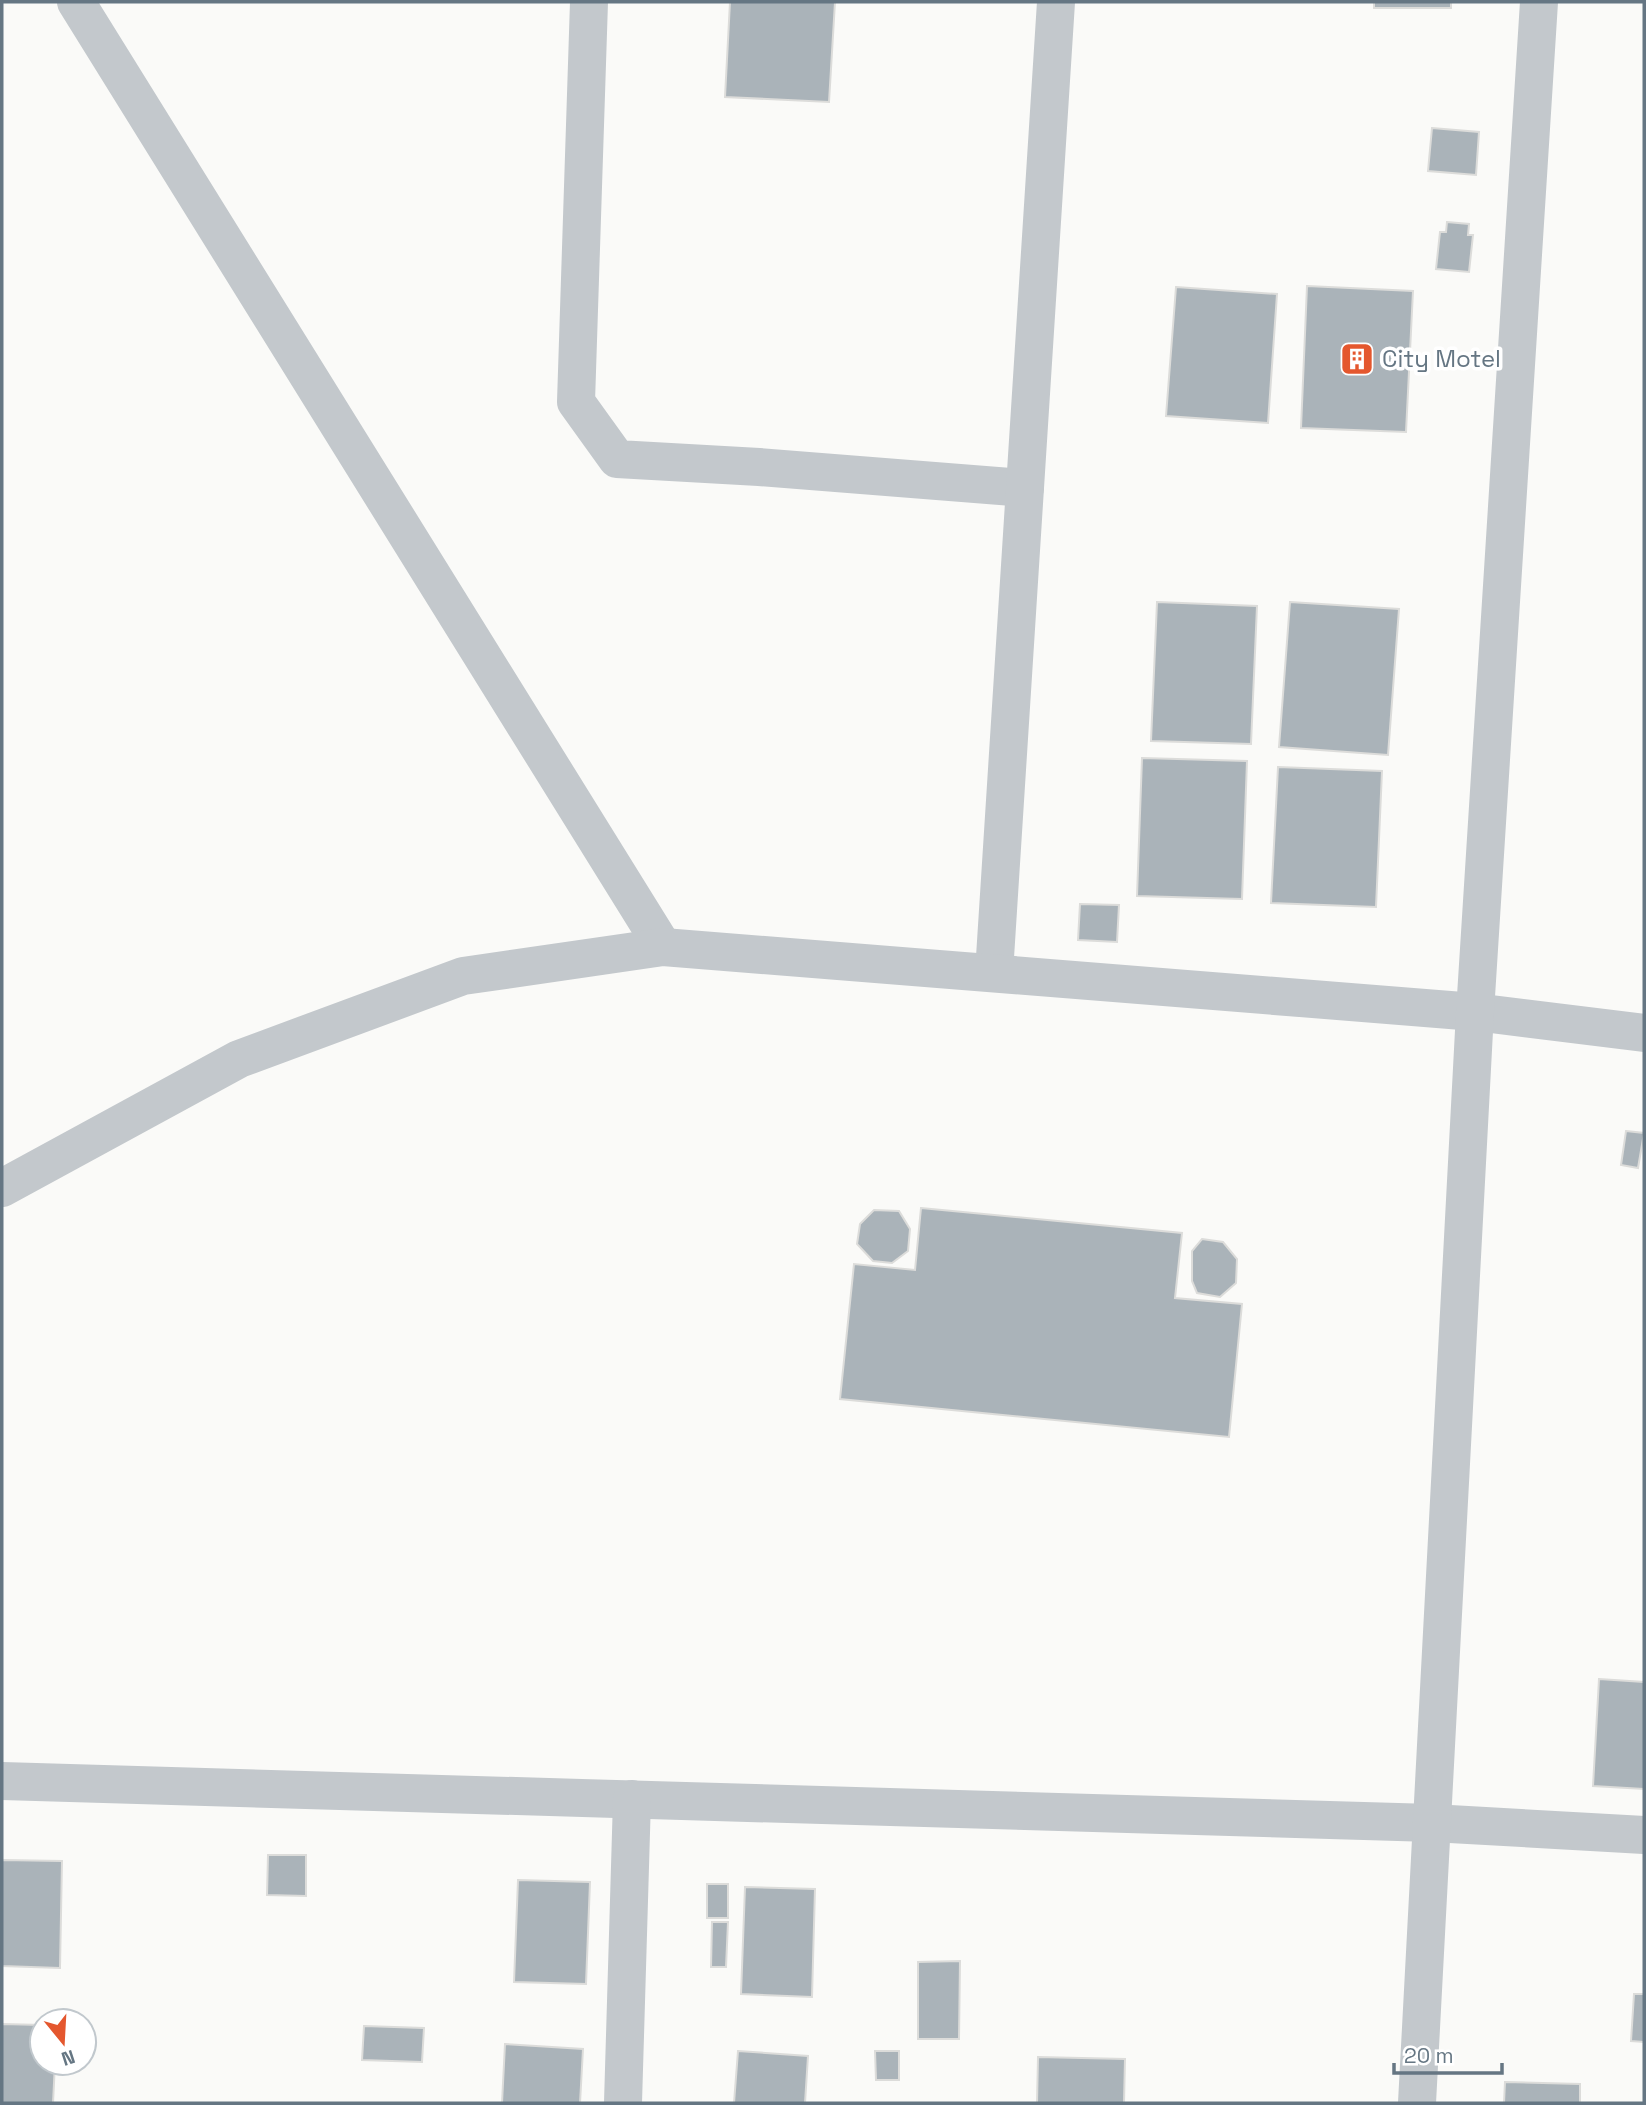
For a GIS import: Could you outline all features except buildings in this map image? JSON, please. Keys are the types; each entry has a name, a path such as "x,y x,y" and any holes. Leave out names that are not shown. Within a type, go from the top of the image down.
{"street":[{"path":"76,2 663,947"},
{"path":"590,2 576,402 617,459 1025,488"},
{"path":"994,974 1056,2"},
{"path":"1417,2103 1475,1012 1539,2"},
{"path":"2,1188 239,1059 463,976 663,947 1475,1012 1644,1032"},
{"path":"2,1780 1432,1823 1644,1835"},
{"path":"623,2103 632,1799"}],"place":[{"name":"City Motel","path":"1357,359"}]}
